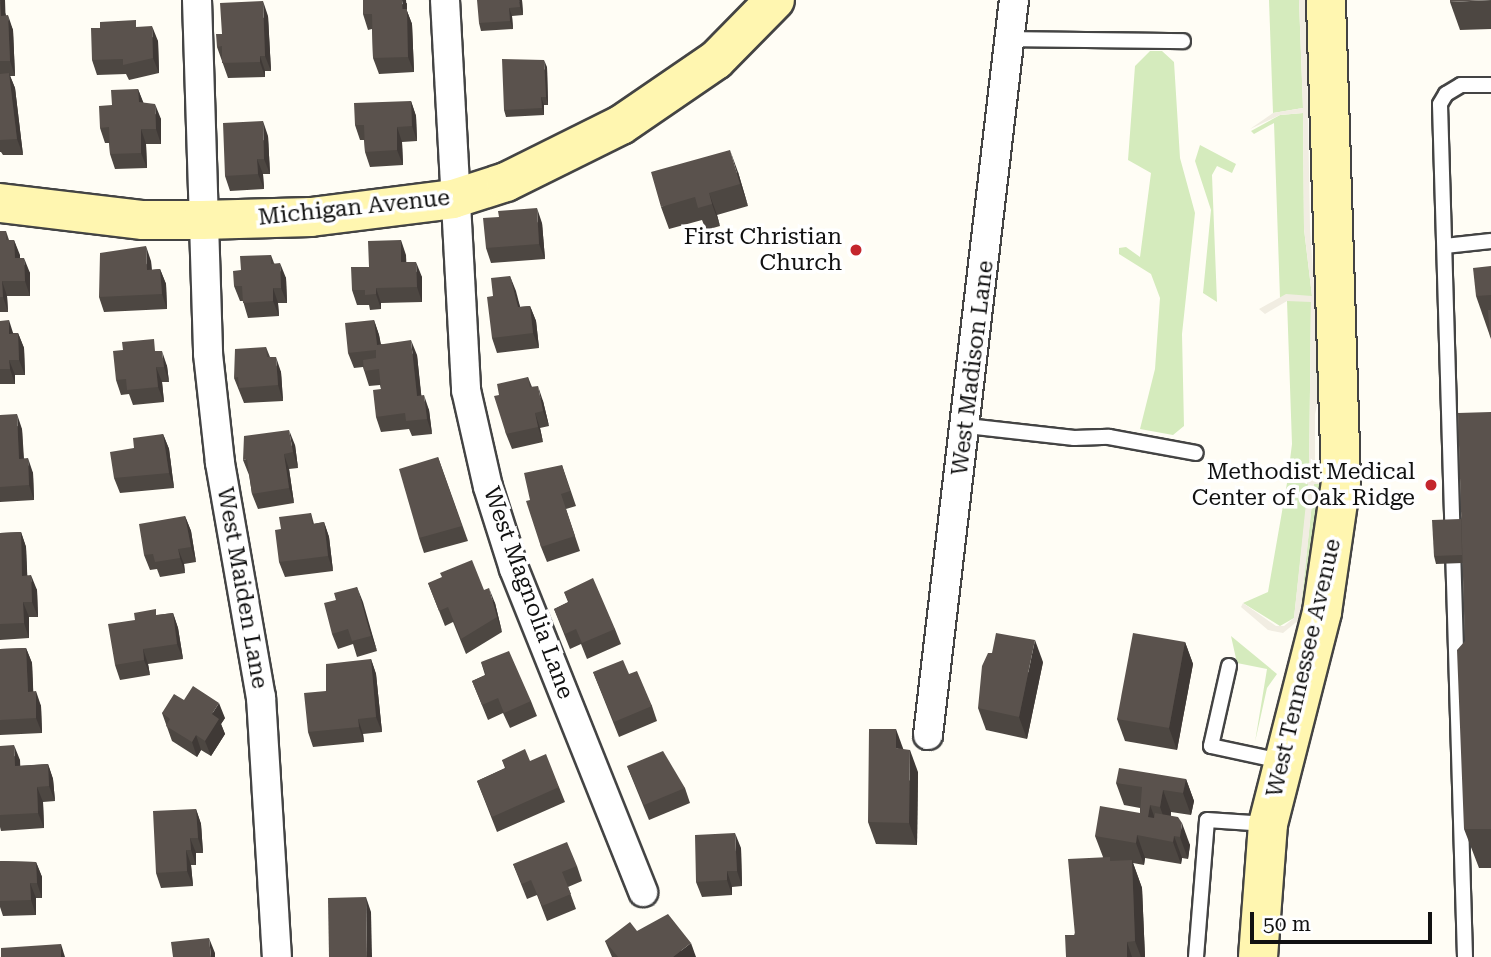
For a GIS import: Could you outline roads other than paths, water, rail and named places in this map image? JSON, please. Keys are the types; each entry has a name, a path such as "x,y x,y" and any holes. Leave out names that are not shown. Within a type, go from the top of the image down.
{"street":[{"name":"West Maiden Lane","path":"197,0 208,354 220,463 261,697 277,957"},
{"name":"West Magnolia Lane","path":"445,0 464,377 488,487 549,662 643,892"},
{"name":"Michigan Avenue","path":"0,203 143,220 202,220 287,219 453,199 506,182 621,125 716,60 775,0"},
{"name":"West Madison Lane","path":"928,735 967,425 1014,0"},
{"name":"West Tennessee Avenue","path":"1258,957 1268,824 1281,761 1322,612 1341,481 1326,0"}],"lane":[{"path":"1009,39 1183,41"},
{"path":"1465,957 1440,104 1446,94 1461,85 1491,85"},
{"path":"1445,246 1491,241"},
{"path":"967,425 1074,438 1109,437 1196,453"},
{"path":"1229,666 1211,746 1281,761"},
{"path":"1196,957 1207,820 1268,824"}],"place":[{"name":"First Christian Church","path":"856,250"},
{"name":"Methodist Medical Center of Oak Ridge","path":"1431,485"}]}
